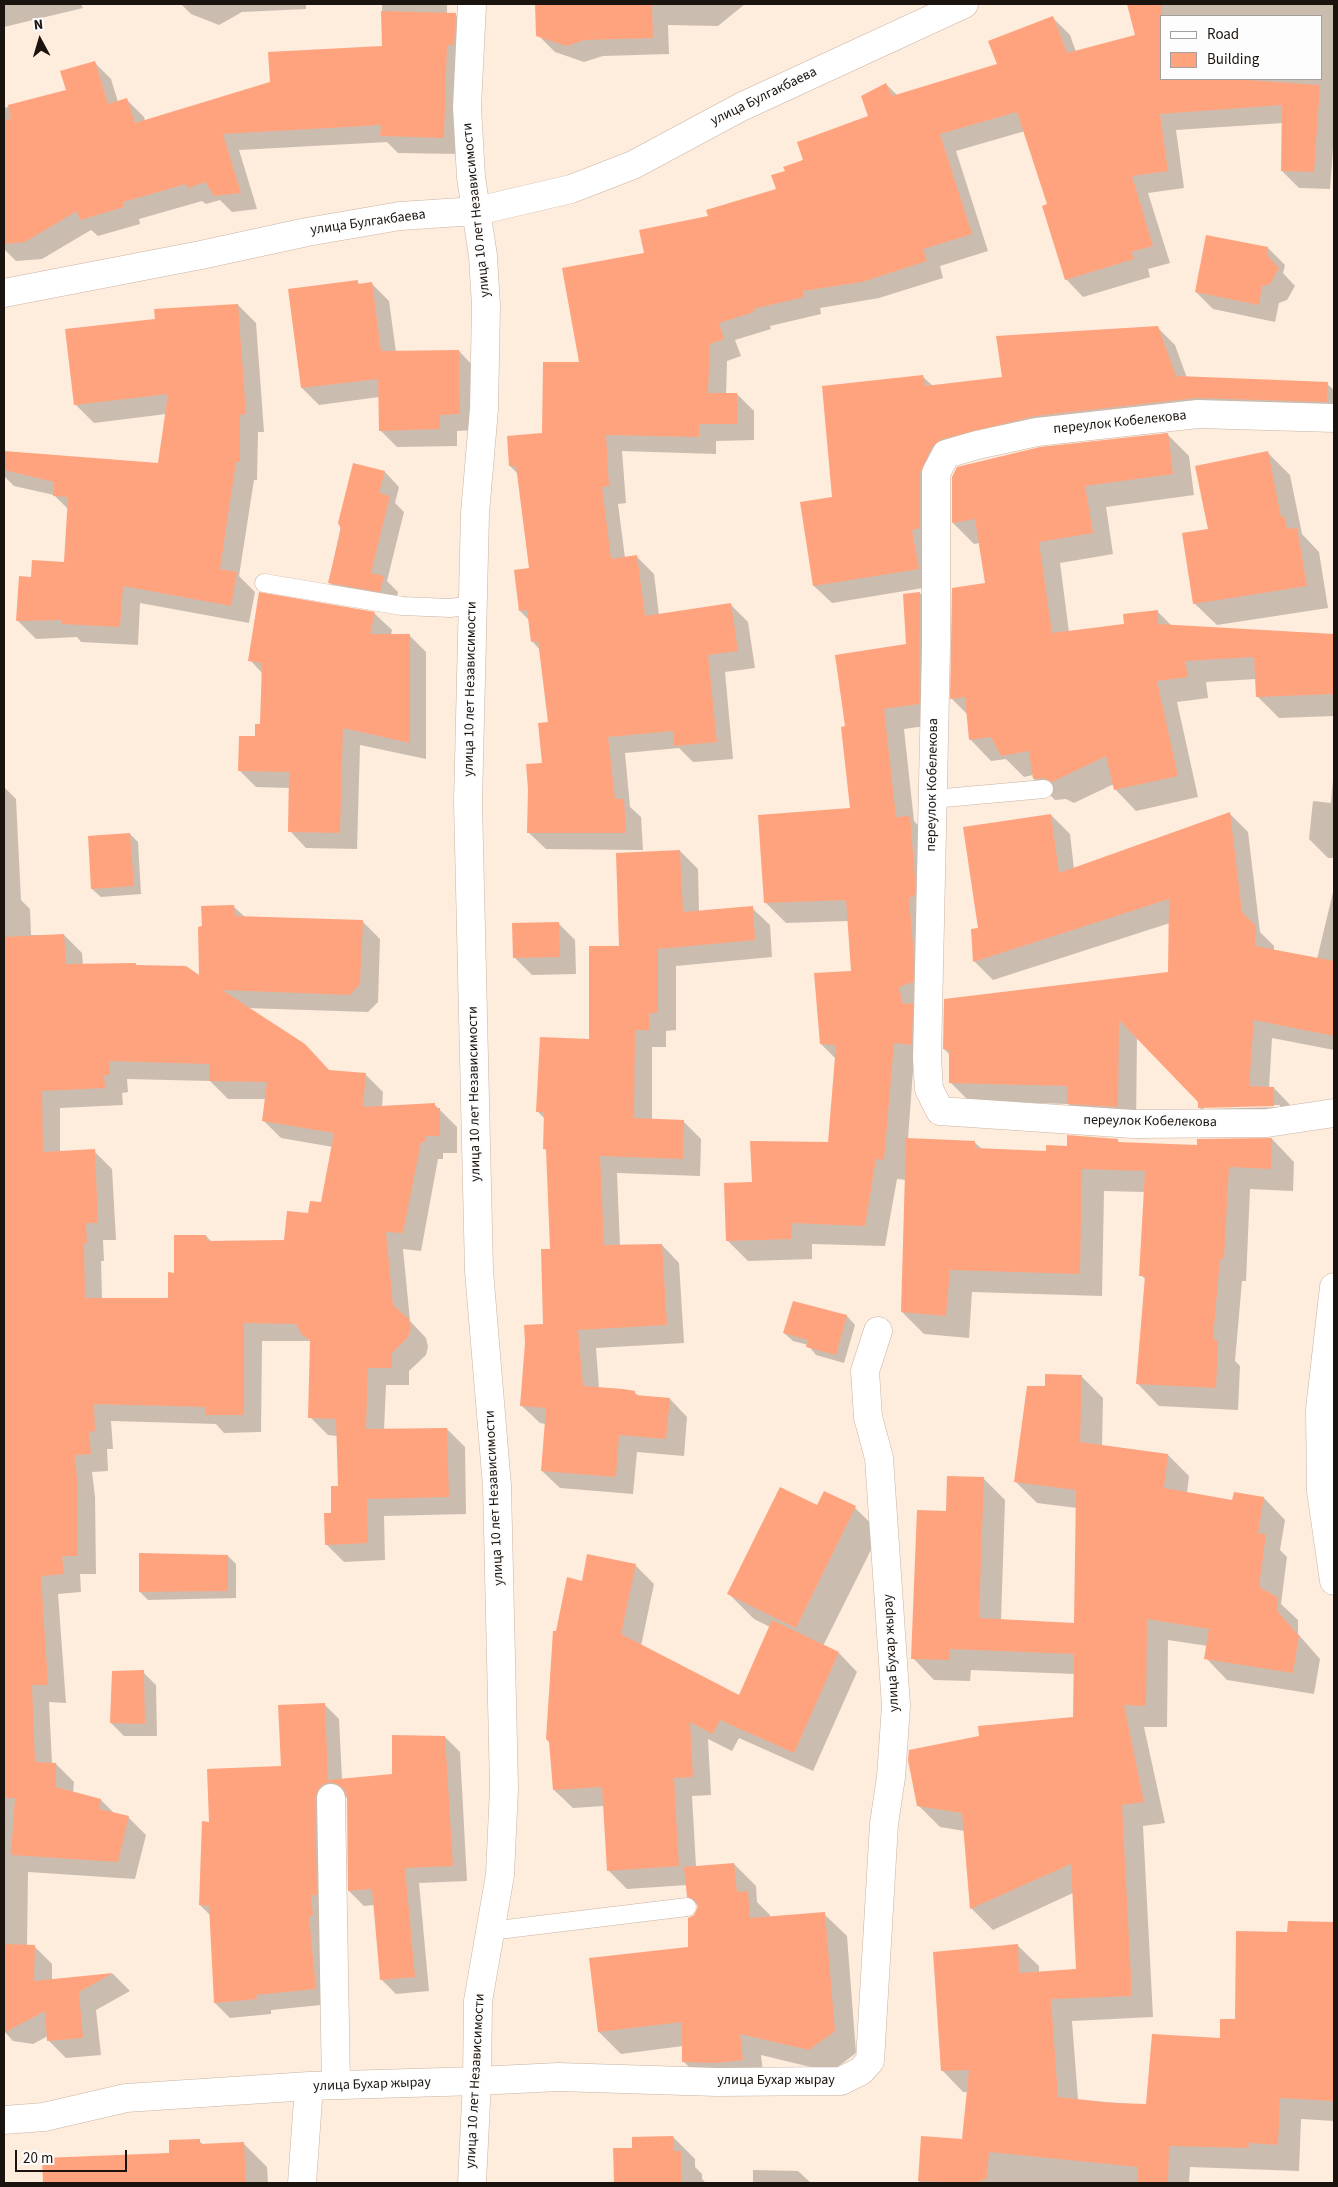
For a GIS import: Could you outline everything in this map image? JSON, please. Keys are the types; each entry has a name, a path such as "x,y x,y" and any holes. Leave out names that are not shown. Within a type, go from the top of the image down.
{"street":[{"name":"улица 10 лет Независимости","path":"472,4 467,107 471,177 483,256 486,306 484,410 475,513 468,802 479,1271 497,1486 504,1788 500,1875 478,2001 477,2081 472,2183"},
{"name":"улица Булгакбаева","path":"4,293 400,216 477,211 571,189 633,165 741,107 964,4"},
{"name":"переулок Кобелекова","path":"1334,418 1198,414 1037,432 946,454 936,473 933,799 927,1059 929,1089 940,1111 1133,1124 1267,1123 1334,1113"},
{"path":"1334,1287 1320,1409 1321,1491 1334,1581"},
{"name":"улица Бухар жырау","path":"4,2120 44,2117 126,2098 309,2086 558,2077 717,2082 841,2082 861,2071 870,2062 884,1824 891,1777 896,1706 879,1458 868,1417 866,1371 878,1331"},
{"path":"332,1798 336,2086"},
{"path":"302,2183 309,2086"}],"lane":[{"path":"264,583 402,606 450,608 473,605"},
{"path":"933,799 1044,789"},
{"path":"490,1931 687,1907"}],"building":[{"path":"535,4 652,4 653,38 585,40 566,46 536,36"},
{"path":"1127,4 1162,4 1162,15 1160,15 1160,80 1247,80 1320,85 1314,172 1281,171 1282,105 1160,114 1168,171 1132,176 1153,246 1131,252 1134,259 1065,280 1042,206 1047,204 1017,112 940,134 972,234 923,249 927,261 862,282 803,291 804,297 753,309 754,312 719,323 724,339 710,344 708,393 737,393 737,424 699,424 699,437 606,435 609,486 602,487 611,559 637,555 645,616 731,603 738,651 708,655 717,742 674,746 673,731 608,737 615,799 624,799 626,833 527,833 528,789 526,764 542,763 538,723 548,722 538,641 531,642 527,610 519,611 514,570 529,568 516,466 509,466 507,436 542,433 543,362 579,362 562,268 644,253 639,230 708,216 706,210 776,189 771,175 785,171 783,167 803,160 797,142 868,116 861,96 886,83 892,96 997,64 988,41 1053,16 1067,53 1135,35"},
{"path":"381,11 456,13 454,45 447,45 444,138 380,136 381,125 223,134 241,193 214,196 205,182 188,188 186,184 123,202 124,207 80,220 77,211 25,242 4,244 4,120 11,119 8,105 66,90 60,71 95,61 108,104 127,98 135,123 270,82 268,52 382,46"},
{"path":"1206,235 1268,247 1267,255 1279,268 1270,284 1262,286 1259,305 1195,292"},
{"path":"358,280 358,284 372,282 381,351 459,350 460,414 440,415 440,429 379,431 378,379 301,388 288,289"},
{"path":"238,304 246,414 240,415 240,462 236,462 220,569 237,572 231,606 123,586 120,627 62,624 62,620 16,621 19,576 31,577 32,560 64,562 68,497 53,496 54,482 4,470 4,451 158,463 168,394 74,405 65,329 155,319 154,309"},
{"path":"1158,326 1177,379 1178,376 1328,382 1327,402 1196,398 1035,416 942,439 932,447 920,473 920,528 912,530 919,569 813,586 800,502 832,497 822,386 923,375 925,386 1002,377 996,336"},
{"path":"1168,433 1173,474 1085,486 1093,533 1039,542 1052,633 1124,624 1123,614 1158,610 1158,624 1334,634 1334,694 1256,697 1254,657 1185,661 1188,677 1157,681 1178,776 1114,790 1106,756 1052,782 1044,778 1033,779 1029,751 1001,756 991,737 969,740 965,697 950,699 952,588 985,583 975,519 952,523 952,477 957,467 1040,447"},
{"path":"1268,451 1281,517 1285,517 1287,529 1297,528 1307,586 1193,604 1182,533 1208,529 1195,466"},
{"path":"353,463 385,471 379,493 390,496 371,573 384,576 380,592 328,583 341,529 338,523"},
{"path":"259,592 375,612 370,634 410,634 410,743 343,728 340,833 288,832 289,772 238,771 239,736 255,736 255,724 260,724 262,663 248,661"},
{"path":"920,592 919,704 884,709 896,817 910,816 915,880 915,895 909,898 914,956 913,982 899,987 903,1004 913,1003 912,1045 894,1043 884,1160 876,1159 865,1226 792,1223 791,1239 726,1241 724,1183 752,1182 750,1141 828,1142 836,1045 820,1044 814,973 851,971 846,900 764,903 758,815 850,808 841,727 845,726 835,655 906,644 903,594"},
{"path":"1230,812 1242,912 1256,926 1255,946 1334,961 1334,1036 1254,1020 1249,1086 1274,1087 1274,1106 1198,1108 1198,1102 1119,1020 1118,1107 1067,1104 1067,1086 949,1083 949,1050 943,1049 944,999 1168,972 1169,899 973,962 971,929 978,928 963,827 1051,814 1059,873"},
{"path":"130,833 134,886 91,889 88,836"},
{"path":"680,850 683,912 753,906 755,940 658,949 658,1013 649,1013 649,1030 635,1030 634,1118 684,1120 683,1159 600,1156 604,1245 662,1244 667,1325 578,1330 583,1386 623,1389 635,1391 635,1395 670,1398 666,1439 619,1435 616,1477 541,1471 546,1408 520,1406 525,1343 524,1325 543,1324 541,1249 550,1249 546,1149 543,1149 544,1112 536,1112 540,1037 589,1039 589,946 619,946 616,853"},
{"path":"234,905 235,916 363,920 360,984 350,995 222,990 305,1044 329,1070 366,1073 363,1107 435,1103 435,1108 440,1108 440,1136 426,1136 426,1142 421,1142 403,1233 386,1232 393,1305 409,1319 411,1328 408,1337 392,1353 392,1368 368,1368 366,1429 447,1428 449,1497 367,1499 368,1543 325,1545 324,1513 331,1513 331,1486 338,1486 336,1419 308,1418 310,1340 302,1335 296,1324 244,1323 244,1415 205,1415 205,1407 94,1404 95,1431 89,1432 91,1454 75,1455 78,1556 62,1556 64,1574 41,1576 48,1685 32,1685 35,1762 56,1763 56,1787 101,1799 99,1809 129,1816 118,1862 11,1855 15,1798 4,1798 4,937 64,934 66,964 136,963 136,965 186,966 199,975 198,927 202,926 201,906","holes":["109,1061 209,1064 209,1081 267,1082 262,1121 334,1133 321,1202 310,1201 308,1213 287,1211 284,1240 207,1241 206,1235 174,1235 174,1273 168,1272 168,1298 85,1298 84,1243 87,1243 86,1223 98,1223 95,1149 43,1152 42,1091 105,1088 104,1075 110,1075"]},
{"path":"559,922 560,957 513,958 512,923"},
{"path":"1067,1135 1118,1139 1118,1142 1197,1145 1197,1139 1272,1138 1271,1169 1229,1167 1224,1259 1220,1259 1213,1338 1218,1342 1216,1388 1136,1384 1145,1276 1139,1276 1145,1171 1082,1169 1080,1274 950,1270 946,1316 901,1312 906,1138 975,1141 975,1148 1046,1151 1046,1145 1067,1146"},
{"path":"793,1301 847,1315 836,1355 806,1347 808,1340 783,1333"},
{"path":"1045,1374 1082,1375 1080,1442 1168,1454 1164,1488 1232,1500 1234,1492 1264,1497 1258,1533 1266,1534 1259,1587 1277,1597 1277,1611 1299,1636 1293,1673 1204,1659 1209,1629 1147,1619 1146,1706 1124,1705 1144,1802 1122,1805 1132,1996 1051,1999 1058,2097 1113,2103 1146,2104 1152,2034 1220,2038 1220,2019 1235,2019 1236,1931 1287,1932 1288,1921 1334,1922 1334,2101 1280,2098 1278,2145 1248,2143 1249,2148 1169,2146 1168,2183 1137,2183 1138,2167 989,2152 987,2178 977,2183 918,2181 921,2136 962,2139 969,2070 941,2071 933,1952 1018,1944 1019,1973 1076,1969 1071,1864 970,1909 962,1813 917,1806 908,1760 909,1750 979,1736 978,1726 1073,1717 1074,1654 950,1649 949,1660 911,1659 917,1510 946,1511 947,1476 984,1477 979,1618 1074,1623 1076,1490 1014,1482 1027,1386 1045,1386"},
{"path":"780,1487 817,1505 824,1491 856,1506 796,1628 727,1594"},
{"path":"139,1553 228,1555 228,1591 139,1592"},
{"path":"587,1554 636,1564 621,1634 739,1695 772,1620 839,1652 794,1753 720,1720 713,1734 690,1722 693,1777 674,1778 679,1866 607,1871 602,1787 553,1790 549,1742 546,1739 553,1631 556,1631 567,1577 582,1581"},
{"path":"144,1670 145,1724 110,1723 112,1671"},
{"path":"325,1703 328,1780 392,1774 392,1735 445,1736 453,1866 405,1868 415,1977 380,1980 372,1889 348,1891 347,1797 345,1790 339,1785 330,1782 323,1784 315,1798 317,1895 311,1895 313,1915 309,1916 316,1989 256,1995 257,1999 214,2003 209,1906 199,1905 202,1821 209,1822 207,1769 281,1766 278,1705"},
{"path":"734,1863 737,1892 748,1891 750,1918 825,1912 835,2031 809,2050 740,2034 743,2060 715,2063 682,2062 682,2022 598,2032 589,1958 688,1947 688,1918 694,1915 698,1906 695,1900 687,1897 684,1867"},
{"path":"4,1944 35,1945 34,1981 113,1973 79,1992 83,2038 47,2041 45,2011 4,2033"},
{"path":"673,2136 674,2151 681,2151 682,2183 614,2183 613,2148 632,2148 632,2137"},
{"path":"200,2139 200,2144 244,2142 246,2183 43,2183 42,2158 169,2153 169,2140"}]}
